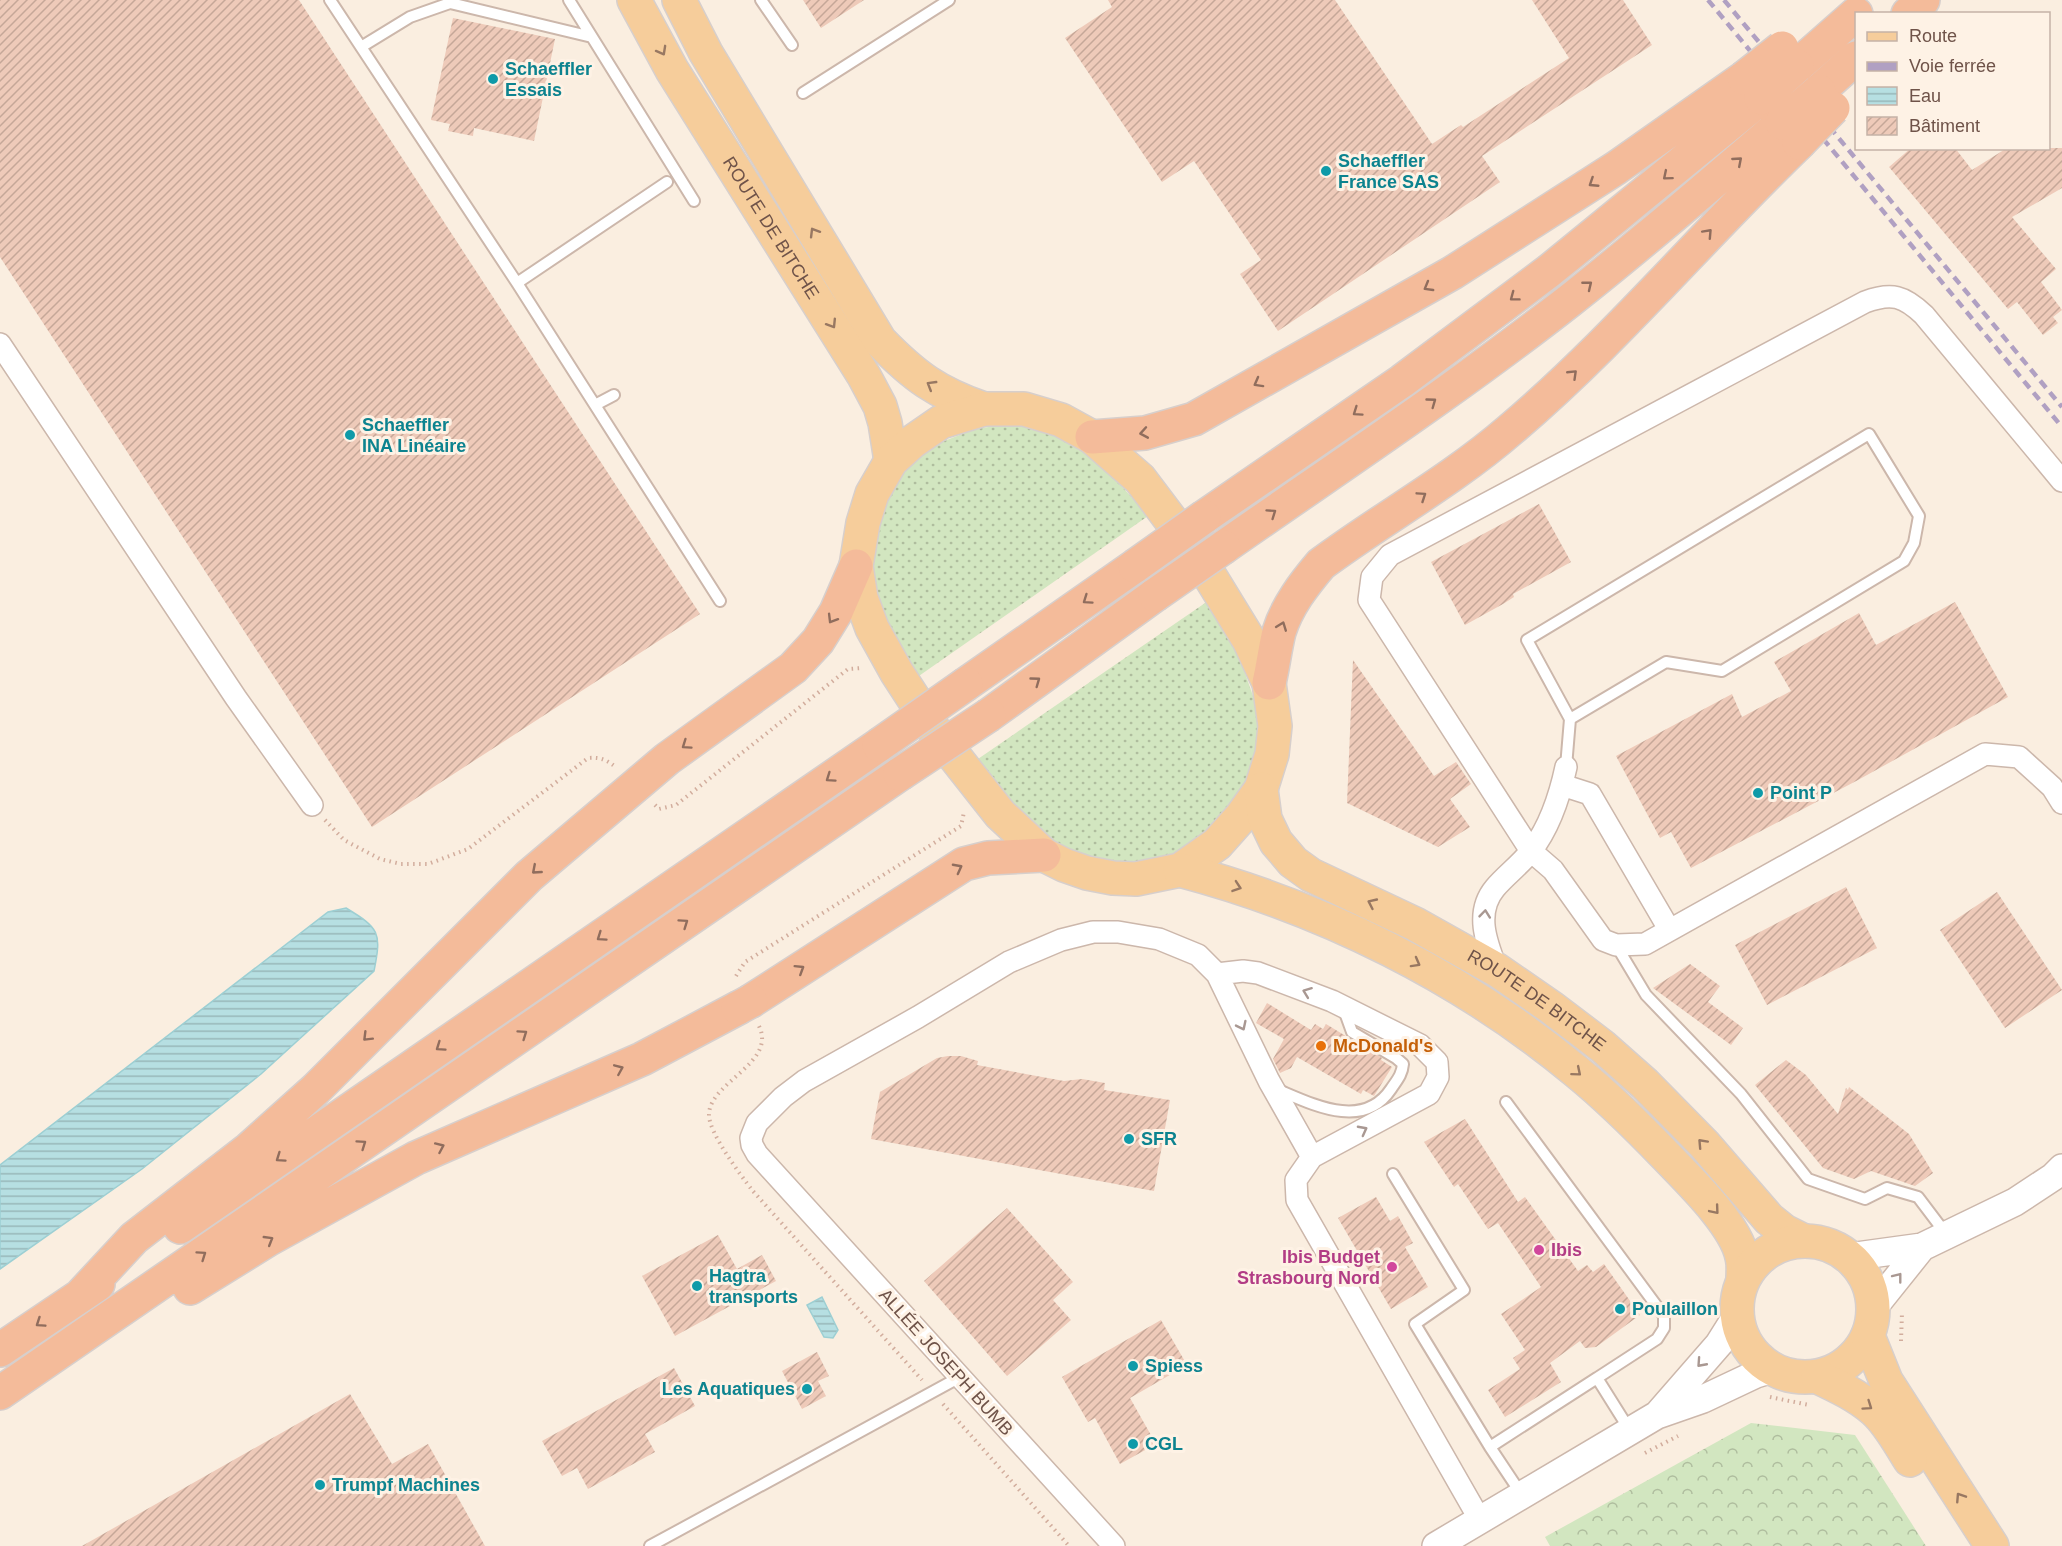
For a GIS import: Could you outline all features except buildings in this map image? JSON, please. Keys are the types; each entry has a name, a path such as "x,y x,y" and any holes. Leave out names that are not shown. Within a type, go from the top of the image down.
{"highway":[{"path":"1859,12 1872,0"},
{"path":"1910,12 1923,0"},
{"path":"0,1350 879,745 1402,381 1540,278 1644,196 1753,88 1790,57 1830,38 1855,16"},
{"path":"1269,683 1280,631 1305,583 1321,564 1448,478 1508,432 1558,388 1650,296 1748,191 1790,133 1838,82"},
{"path":"1092,437 1145,433 1194,419 1452,273 1616,168 1753,88"},
{"path":"0,1393 988,715 1155,595 1420,411 1568,302 1670,220 1790,133"},
{"path":"81,1295 134,1238 249,1149 316,1089 529,876 667,759 793,668 818,641 836,612 856,566"},
{"path":"32,1371 147,1314 269,1239 416,1158 642,1059 745,1003 964,864 988,858 1044,855"}],"main road":[{"name":"ROUTE DE BITCHE","path":"634,0 672,70 864,376 880,406 891,461"},
{"name":"ROUTE DE BITCHE","path":"679,0 706,53 880,341 905,367 926,383 965,403 984,409"},
{"path":"984,409 1024,409 1061,420 1092,437 1140,479 1195,552 1249,640 1269,683 1275,726 1272,754 1261,789 1241,817 1217,844 1180,870 1137,879 1113,878 1064,866 1044,855 1023,838 1000,814 936,733 897,673 872,628 861,598 856,566 863,523 872,494 891,461 912,442 941,422 984,409"},
{"name":"ROUTE DE BITCHE","path":"1261,789 1265,819 1276,842 1293,862 1311,875 1415,924 1497,970 1569,1021 1645,1084 1704,1144 1769,1220 1804,1241"},
{"name":"ROUTE DE BITCHE","path":"1180,870 1255,893 1375,942 1450,983 1530,1036 1578,1072 1641,1130 1706,1200 1737,1242 1742,1256 1743,1279"},
{"path":"1871,1322 1856,1355 1839,1369 1818,1377 1794,1377 1772,1369 1755,1356 1742,1338 1736,1317 1737,1298 1743,1279 1751,1266 1774,1248 1804,1241 1820,1242 1849,1257 1862,1271 1870,1288 1871,1322 1886,1381 1992,1546"},
{"path":"1818,1377 1840,1387 1875,1410 1889,1427 1967,1546"}],"street":[{"path":"2062,481 1924,315 1903,299 1892,296 1881,297 1855,308 1390,555 1372,577 1369,600 1531,851 1553,870 1603,940 1616,945 1645,944 1985,754 2019,757 2052,787 2062,803"},
{"path":"0,344 236,698 312,805"},
{"path":"1497,970 1486,939 1483,914 1494,889 1531,851 1546,824 1564,776 1590,794 1669,929"},
{"name":"ALLÉE JOSEPH BUMB","path":"1114,1546 778,1178 757,1154 751,1138 757,1123 783,1097 804,1081 918,1017 1009,962 1061,940 1093,932 1159,939 1198,955 1217,974"},
{"path":"1311,1157 1273,1088 1217,974 1243,971 1258,973 1343,1007 1420,1045 1437,1062 1438,1077 1429,1094 1311,1157 1296,1180 1297,1200 1480,1520"},
{"path":"1849,1257 1922,1247 2015,1202 2059,1177"},
{"path":"1871,1322 1922,1247"},
{"path":"1657,1415 1719,1344 1736,1317"},
{"path":"1436,1546 1657,1415 1703,1399 1772,1369"}],"lane":[{"path":"330,0 517,283 720,602"},
{"path":"569,0 694,201"},
{"path":"761,0 792,45"},
{"path":"803,93 949,0"},
{"path":"361,47 411,17 450,3 592,38"},
{"path":"517,283 667,182"},
{"path":"595,405 614,395"},
{"path":"1564,776 1570,719 1527,640 1869,434 1919,516 1914,543 1904,561 1722,670 1666,662 1570,719"},
{"path":"1616,945 1646,995 1741,1094 1808,1179 1865,1199 1887,1188 1918,1197 1946,1235"},
{"path":"1273,1088 1319,1108 1353,1112 1376,1106 1386,1097 1402,1074 1402,1064 1396,1058 1352,1032 1343,1007"},
{"path":"1490,1447 1657,1338 1664,1328 1664,1316 1506,1102"},
{"path":"1393,1174 1464,1290 1414,1324 1522,1495"},
{"path":"650,1546 960,1377"},
{"path":"1597,1378 1631,1432"}],"path":[{"path":"653,804 659,809 676,805 848,669 868,667"},
{"path":"312,805 344,840 357,848 380,859 401,864 428,864 468,849 588,758 599,757 609,761 622,773"},
{"path":"963,805 961,826 745,962 736,977 745,1003 761,1031 763,1040 754,1059 710,1106 709,1115 711,1126 752,1190 1069,1546"}],"green space":[{"path":"1002,425 1043,430 1075,445 1102,466 1148,516 916,678 882,616 873,571 876,530 887,498 907,466 939,443 975,429"},
{"path":"1208,601 1237,650 1260,716 1256,762 1240,801 1215,832 1183,850 1145,863 1100,862 1052,844 1022,819 975,761"},
{"path":"1751,1423 1855,1435 1926,1546 1550,1546 1545,1537"}],"water":[{"path":"346,908 365,921 375,932 378,948 374,971 261,1074 142,1169 0,1269 0,1165 328,912"},
{"path":"822,1297 838,1330 833,1338 824,1337 807,1305"}],"railway":[{"path":"1708,0 2062,427"},
{"path":"1724,0 2062,407"}],"place":[{"name":"Schaeffler Essais","path":"493,79"},
{"name":"Schaeffler France SAS","path":"1326,171"},
{"name":"Schaeffler INA Linéaire","path":"350,435"},
{"name":"Point P","path":"1758,793"},
{"name":"McDonald's","path":"1321,1046"},
{"name":"SFR","path":"1129,1139"},
{"name":"Ibis","path":"1539,1250"},
{"name":"Ibis Budget Strasbourg Nord","path":"1392,1267"},
{"name":"Hagtra transports","path":"697,1286"},
{"name":"Poulaillon","path":"1620,1309"},
{"name":"Spiess","path":"1133,1366"},
{"name":"Les Aquatiques","path":"807,1389"},
{"name":"CGL","path":"1133,1444"},
{"name":"Trumpf Machines","path":"320,1485"}]}
